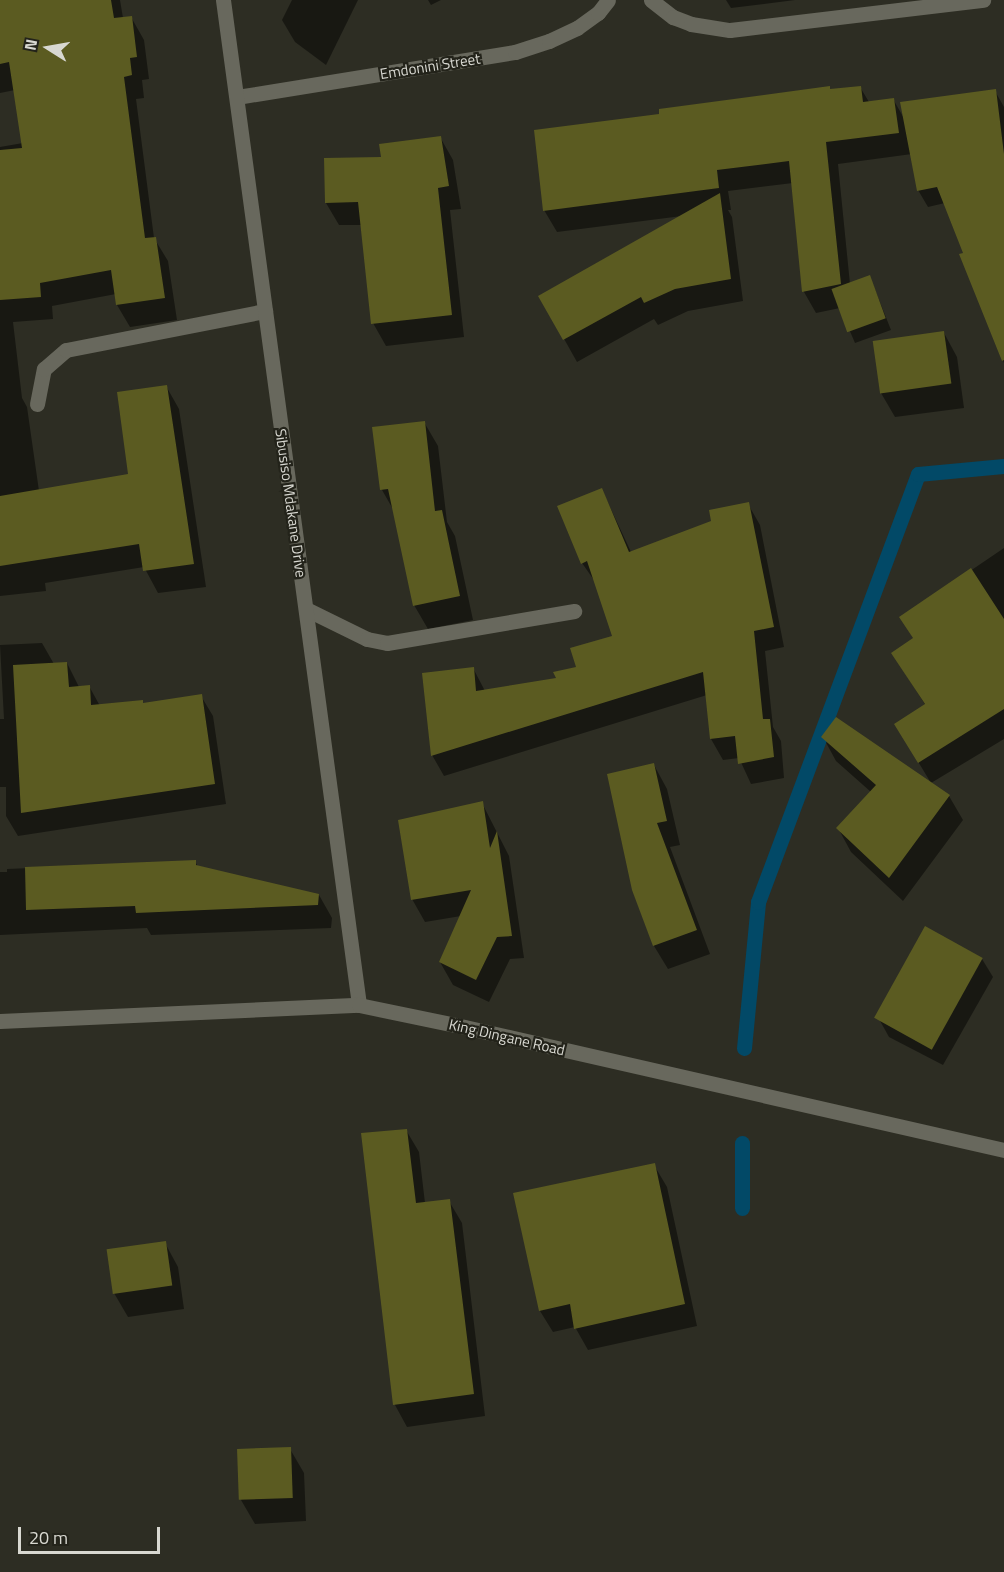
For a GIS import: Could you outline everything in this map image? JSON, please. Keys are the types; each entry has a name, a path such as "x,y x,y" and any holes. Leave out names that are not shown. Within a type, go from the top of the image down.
{"street":[{"name":"Sibusiso Mdakane Drive","path":"223,0 358,1005"},
{"name":"Emdonini Street","path":"237,97 515,52 549,41 577,28 598,13 608,0"},
{"path":"651,0 673,17 691,24 730,30 983,0"},
{"path":"38,404 44,369 66,350 265,311"},
{"path":"306,609 367,639 387,644 574,611"},
{"name":"King Dingane Road","path":"0,1021 358,1005 456,1025 1004,1150"}],"building":[{"path":"0,0 111,0 114,18 132,16 137,57 130,58 132,75 124,77 145,238 156,237 165,298 116,305 111,270 40,283 41,297 0,300 0,150 22,148 9,62 0,64"},
{"path":"830,86 830,89 861,86 863,102 894,98 899,133 826,142 841,284 802,292 789,161 717,170 719,188 543,211 534,130 659,114 659,109"},
{"path":"996,89 1004,154 1004,360 1002,361 959,254 963,253 937,187 917,191 900,102"},
{"path":"441,136 449,186 438,188 452,315 371,324 358,202 325,203 324,158 381,157 379,144"},
{"path":"720,193 731,279 675,289 644,303 641,297 563,340 538,296"},
{"path":"870,275 886,318 847,332 831,289"},
{"path":"944,331 951,383 880,394 873,341"},
{"path":"167,385 194,564 143,571 139,544 0,566 0,496 128,474 117,392"},
{"path":"425,421 435,511 442,510 460,596 413,606 388,489 380,490 372,427"},
{"path":"602,488 629,552 711,521 709,510 749,502 774,627 754,631 763,719 770,719 774,757 738,764 735,736 710,739 703,672 431,756 422,673 474,667 476,691 556,678 553,672 576,667 570,648 612,636 587,561 581,564 557,506"},
{"path":"971,568 1004,619 1004,709 918,763 894,724 925,704 891,653 913,638 899,617"},
{"path":"67,662 69,687 90,685 91,705 143,700 143,703 202,694 215,784 21,813 13,665"},
{"path":"836,717 950,795 889,878 836,828 876,785 821,737"},
{"path":"654,763 667,821 657,823 697,930 653,946 632,890 607,774"},
{"path":"483,801 490,848 497,831 512,936 497,937 476,980 439,962 471,890 411,900 398,820"},
{"path":"196,860 196,865 319,894 318,905 136,913 135,906 26,910 25,867"},
{"path":"925,926 983,958 932,1050 874,1018"},
{"path":"407,1129 416,1203 450,1199 474,1394 393,1405 361,1133"},
{"path":"655,1163 685,1304 574,1329 570,1304 539,1311 513,1193"},
{"path":"166,1241 172,1286 113,1294 107,1249"},
{"path":"291,1447 293,1498 239,1500 237,1449"}],"waterway":[{"path":"744,1048 758,902 918,474 1004,466"},
{"path":"742,1143 742,1208"}]}
